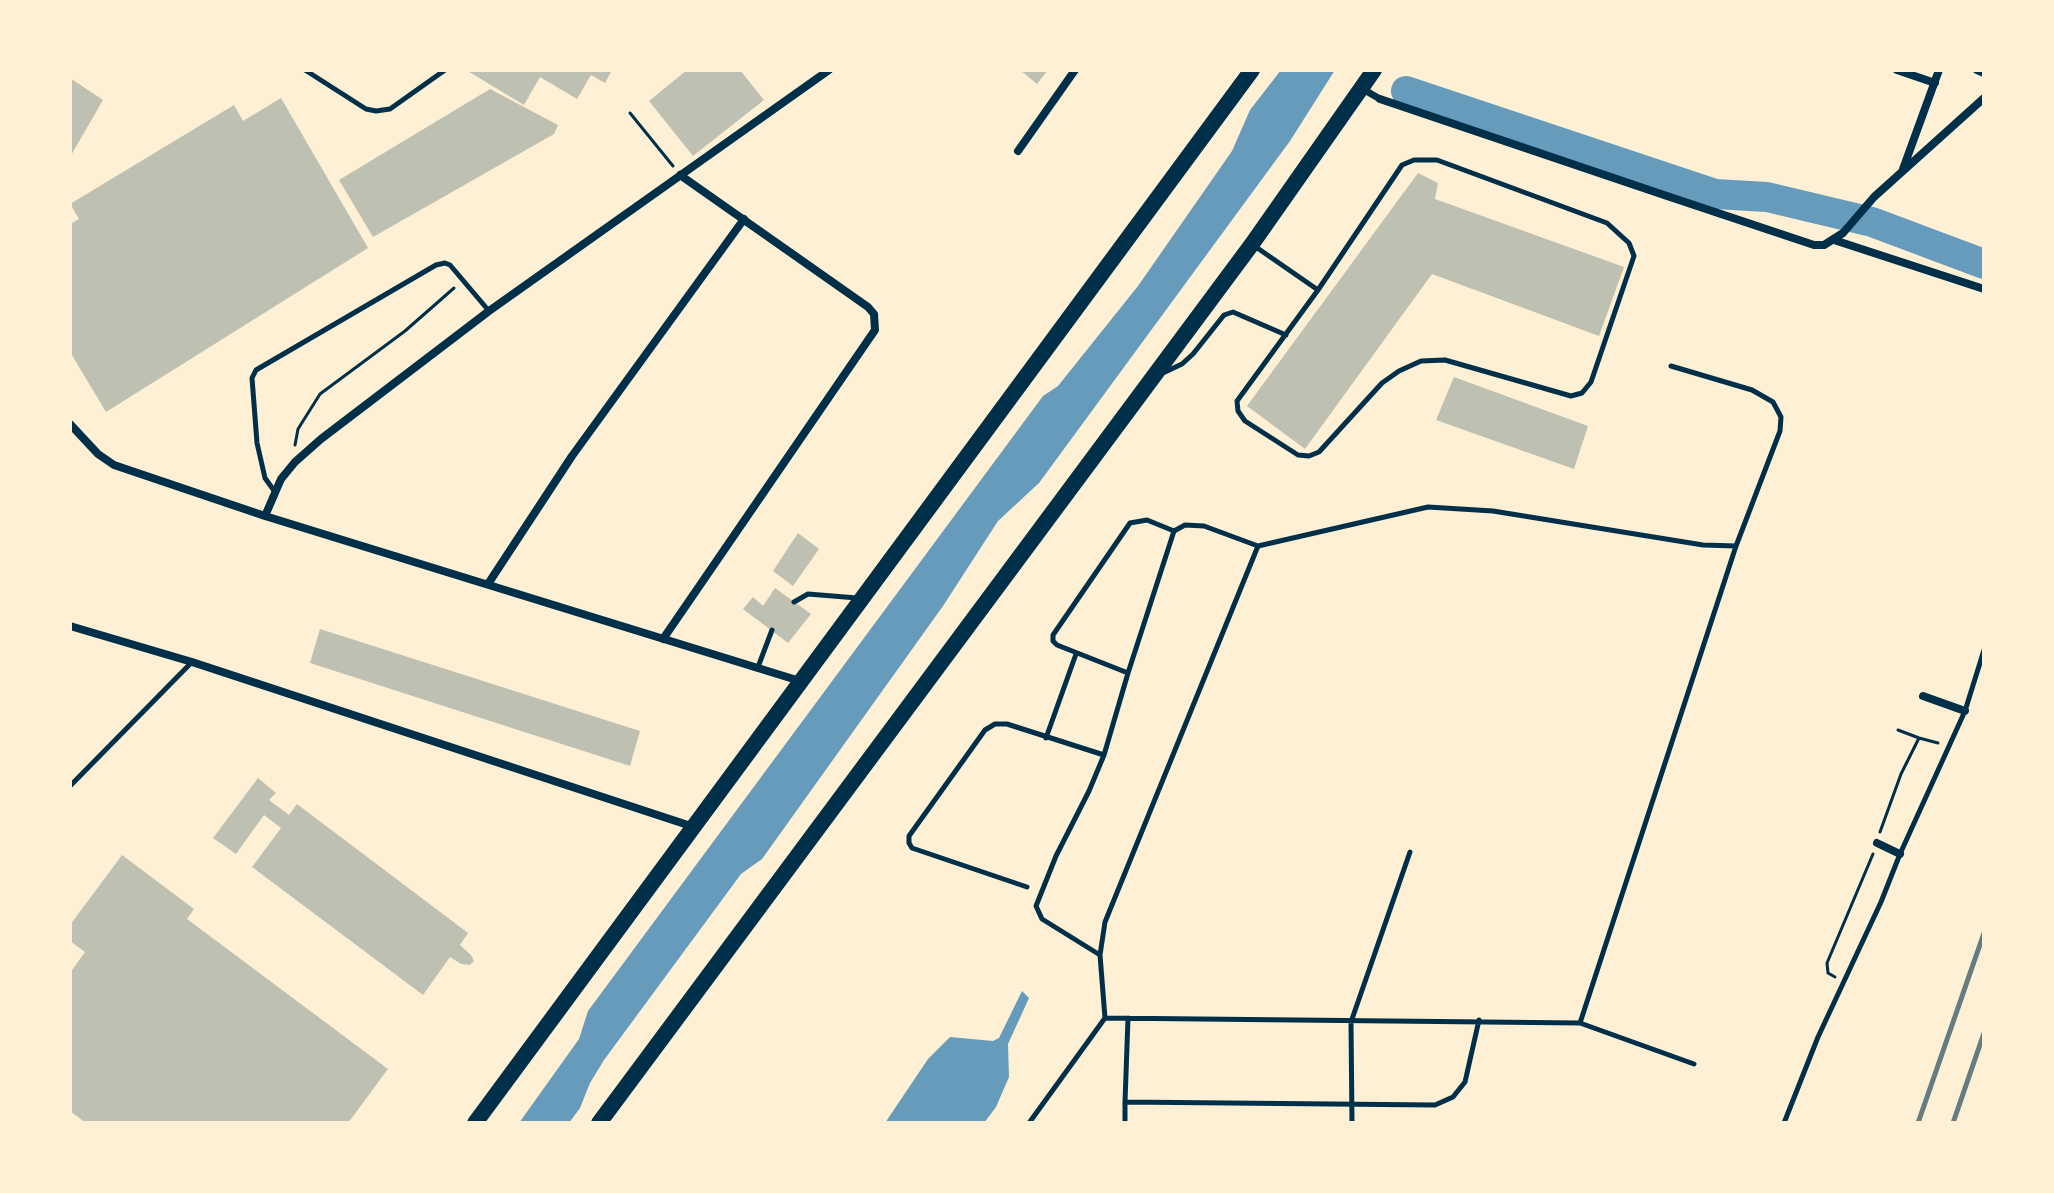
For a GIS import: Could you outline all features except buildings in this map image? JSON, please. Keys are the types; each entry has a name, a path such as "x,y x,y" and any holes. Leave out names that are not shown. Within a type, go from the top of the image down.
{"highway":[{"path":"475,1123 1252,70"},
{"path":"599,1123 1252,244 1374,70"}],"street":[{"path":"265,516 281,479 295,462 489,311 829,70"},
{"path":"1018,151 1075,70"},
{"path":"1897,70 1935,83"},
{"path":"1903,170 1939,70"},
{"path":"1977,70 1984,73"},
{"path":"1361,87 1380,99 1814,245 1824,245 1834,240 1903,170 1984,98"},
{"path":"663,639 872,338 875,322 874,314 868,307 680,175"},
{"path":"488,584 572,456 744,219"},
{"path":"1834,240 1984,289"},
{"path":"70,424 98,454 114,465 265,516 800,682"},
{"path":"70,626 192,662 695,827"},
{"path":"1923,696 1965,711"},
{"path":"1877,843 1900,854"}],"lane":[{"path":"305,70 366,109 376,111 390,109 445,70"},
{"path":"1414,160 1437,160 1607,223 1629,243 1634,256 1591,382 1582,393 1571,396 1445,360 1421,361 1382,383 1326,446 1309,456 1298,455 1245,421 1238,411 1237,401 1318,290 1402,165 1414,160"},
{"path":"1252,244 1318,290"},
{"path":"275,492 261,467 253,374 436,265 450,265 489,311"},
{"path":"1154,377 1182,364 1224,315 1233,312 1286,335"},
{"path":"1580,1023 1736,546 1780,431 1781,417 1773,402 1752,390 1671,366"},
{"path":"1100,955 1042,919 1036,906 1104,755 1174,531 1185,525 1204,526 1258,546 1428,507 1493,511 1703,545 1736,546"},
{"path":"1128,673 1057,645 1053,635 1130,523 1147,520 1174,531"},
{"path":"1029,1123 1105,1018 1100,955 1105,922 1258,546"},
{"path":"794,602 808,594 862,598"},
{"path":"758,668 772,630"},
{"path":"1784,1123 1843,980 1965,711 1984,650"},
{"path":"1046,738 1076,654"},
{"path":"70,786 192,662"},
{"path":"1027,887 912,848 909,836 985,730 995,724 1007,724 1104,755"},
{"path":"1352,1123 1351,1022 1410,852"},
{"path":"1105,1018 1580,1023 1694,1064"},
{"path":"1125,1123 1128,1018"},
{"path":"1125,1102 1435,1105 1453,1097 1465,1082 1479,1020"}],"path":[{"path":"630,113 680,175"},
{"path":"295,462 293,452 298,429 320,394 405,331 462,280"},
{"path":"1919,738 1949,747"},
{"path":"1827,963 1828,973 1843,980"}],"water":[{"path":"1281,70 1335,70 1290,141 1039,483 998,521 943,606 762,859 741,874 604,1060 569,1123 519,1123 579,1039 588,1011 1043,396 1058,386 1138,286 1232,151 1250,110"},
{"path":"1022,991 1029,998 1008,1044 1009,1077 996,1107 984,1123 885,1123 928,1059 950,1037 993,1041 999,1038"}],"waterway":[{"path":"1406,91 1715,194 1767,197 1872,222 1984,264"}],"railway":[{"path":"1918,1123 1984,933"},
{"path":"1953,1123 1984,1033"}]}
